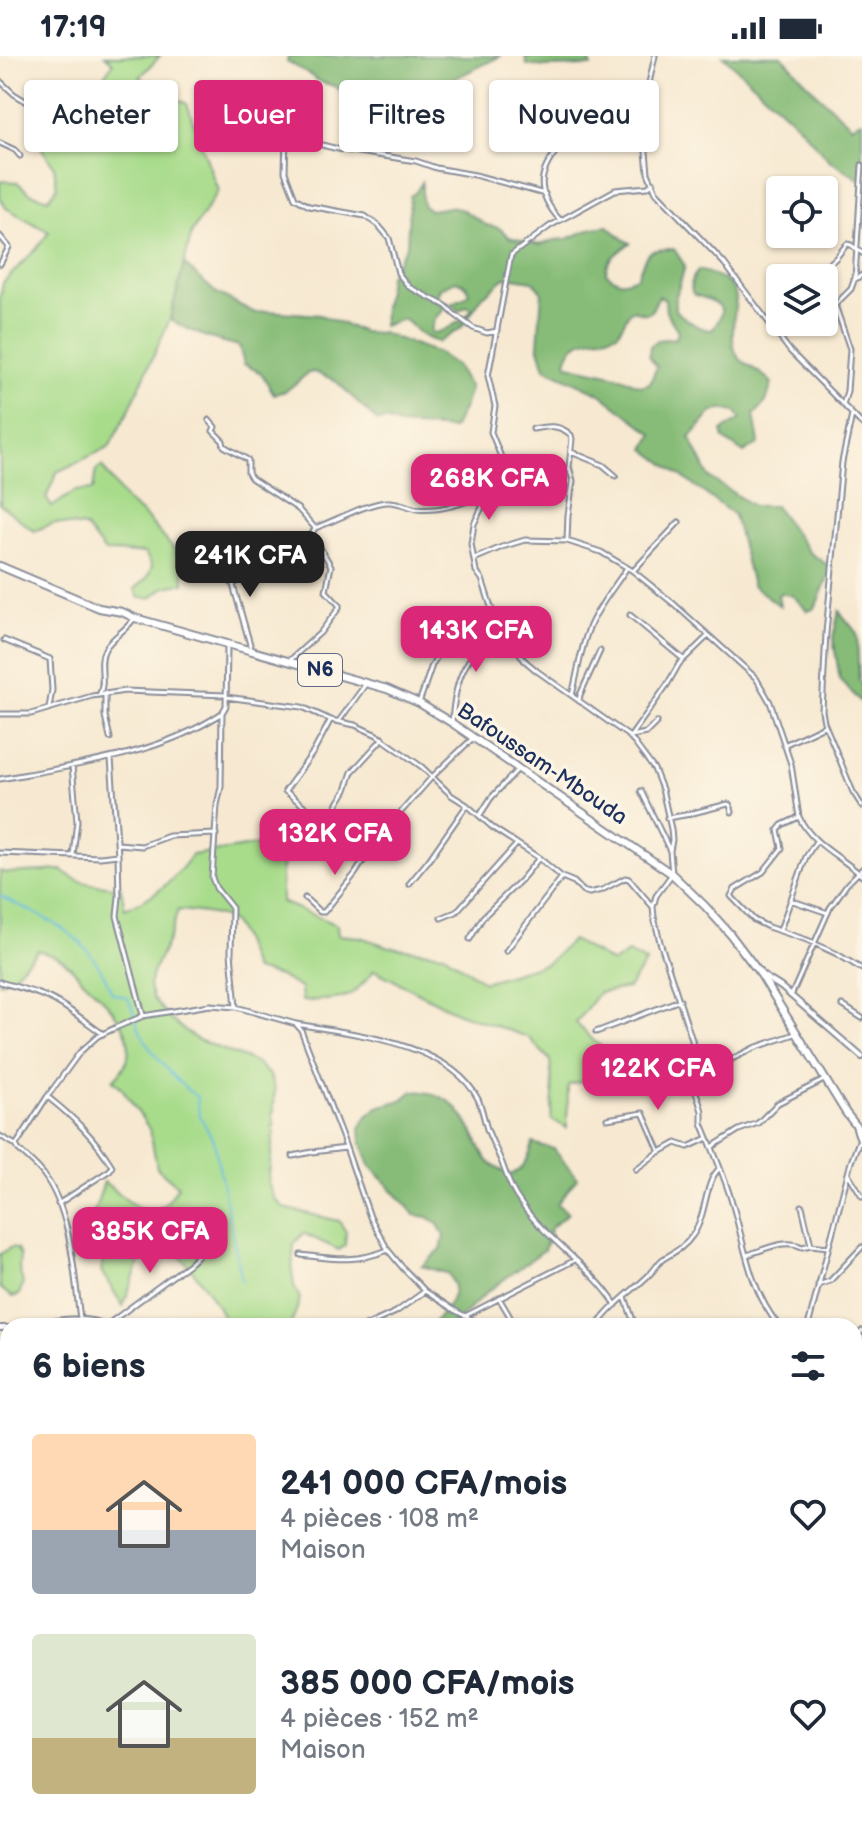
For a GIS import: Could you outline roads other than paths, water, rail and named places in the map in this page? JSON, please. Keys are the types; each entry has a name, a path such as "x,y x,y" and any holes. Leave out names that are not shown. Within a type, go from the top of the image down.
{"highway":[{"name":"Bafoussam-Mbouda","path":"0,566 99,608 367,682 419,703 452,723 672,874 718,919 761,975 862,1138"}],"street":[{"path":"655,56 647,92 644,131 648,173 656,192 724,263 790,351 862,424"},
{"path":"0,81 24,100"},
{"path":"0,143 20,156"},
{"path":"323,145 416,161 545,194"},
{"path":"286,152 285,172 295,198 309,206 373,220 389,238 398,273 409,287 446,306 473,328 487,333 497,331"},
{"path":"557,152 544,171 542,182 551,209 560,220"},
{"path":"843,405 850,349 835,305 851,289 854,280 862,165"},
{"path":"653,182 648,187 615,190 560,220 511,255 488,378 495,406 491,432 501,460 473,530 471,544 476,571 482,579 488,603 520,655 529,665 631,736 654,769 662,789 671,836 672,874 657,892 653,907 660,942 692,1040 702,1123 731,1199 754,1286 773,1318"},
{"path":"0,236 9,247 0,264"},
{"path":"829,264 847,244 862,253"},
{"path":"854,280 862,275"},
{"path":"852,415 842,462 822,705 826,726 853,792 862,806"},
{"path":"209,420 224,446 248,460 251,478 298,509 315,528"},
{"path":"533,429 551,426 566,430 571,435 569,467 573,481 567,541"},
{"path":"571,452 603,465 616,476"},
{"path":"233,585 268,558 312,534 315,528 379,503 401,503 416,509 440,508 488,493"},
{"path":"633,571 679,522"},
{"path":"289,661 320,633 339,608 326,591 331,566 312,534"},
{"path":"474,559 525,540 567,541 589,547 633,571 756,678 770,702 794,777 799,817 806,830 816,841 861,872 840,893 828,913 791,996"},
{"path":"216,559 233,585 252,652"},
{"path":"572,695 579,656 594,615 627,568"},
{"path":"630,615 683,659"},
{"path":"110,738 102,694 105,649 135,618"},
{"path":"452,723 459,676 474,652 501,625"},
{"path":"631,736 675,669 709,635"},
{"path":"4,640 50,659 52,690 49,708"},
{"path":"0,779 111,759 200,727 222,713 226,706 227,645"},
{"path":"419,703 439,653 431,645"},
{"path":"579,701 600,651"},
{"path":"339,721 367,682"},
{"path":"0,714 31,714 102,694 125,691 226,696 302,707 331,720 367,729 383,738 516,845 583,891 602,890 625,878 653,907"},
{"path":"222,713 221,787 212,878 232,908 231,953 236,1007"},
{"path":"331,720 314,751 285,791 365,859"},
{"path":"631,736 646,733 657,722"},
{"path":"784,745 826,726"},
{"path":"337,805 352,772 383,738"},
{"path":"305,898 324,912 355,874 378,838 432,777 473,738"},
{"path":"111,759 118,844 117,916 143,1016"},
{"path":"72,766 77,821 73,855"},
{"path":"480,815 518,768"},
{"path":"641,791 670,851"},
{"path":"667,818 728,804 732,812"},
{"path":"409,884 467,805"},
{"path":"799,817 782,825 778,830 782,848 763,872 735,889 732,898 754,920 795,934 862,969"},
{"path":"118,844 142,846 169,836 216,834"},
{"path":"780,931 806,857 816,841"},
{"path":"441,918 456,912 516,845"},
{"path":"0,853 118,855"},
{"path":"470,939 483,917 539,858"},
{"path":"506,951 562,877"},
{"path":"790,900 828,913"},
{"path":"761,975 774,981 862,1057"},
{"path":"0,982 47,997 103,1034"},
{"path":"596,1032 680,1000"},
{"path":"16,1145 80,1052 103,1034 143,1016 210,1005 236,1007 296,1024 403,1046 432,1058 466,1081 478,1100 515,1195 573,1261 599,1281 616,1305"},
{"path":"842,1005 862,1018"},
{"path":"296,1024 301,1030 370,1217 388,1250 425,1291 469,1318"},
{"path":"696,1070 722,1064 754,1048 795,1034"},
{"path":"712,1147 739,1130 758,1123 778,1103 825,1080"},
{"path":"47,1097 89,1134 112,1166 58,1204"},
{"path":"607,1119 643,1113 660,1152"},
{"path":"0,1136 16,1145 45,1177 58,1204 76,1272 80,1318"},
{"path":"636,1169 676,1143 688,1147 708,1138"},
{"path":"810,1318 848,1174 862,1138"},
{"path":"293,1156 346,1148"},
{"path":"602,1318 654,1271 660,1260 679,1250 693,1235 704,1212 713,1175 720,1168"},
{"path":"848,1174 862,1196"},
{"path":"802,1206 811,1245"},
{"path":"745,1256 786,1243 802,1247 828,1247"},
{"path":"117,1318 189,1264 209,1245"},
{"path":"818,1285 830,1281 862,1247"},
{"path":"301,1255 354,1260 388,1250"},
{"path":"465,1316 573,1261"},
{"path":"383,1318 425,1291"},
{"path":"625,1297 632,1318"},
{"path":"499,1298 510,1318"}],"waterway":[{"path":"0,896 52,922 80,943 92,956 112,993 128,998 140,1031 155,1055 197,1097 199,1114 214,1142 242,1281"}]}
